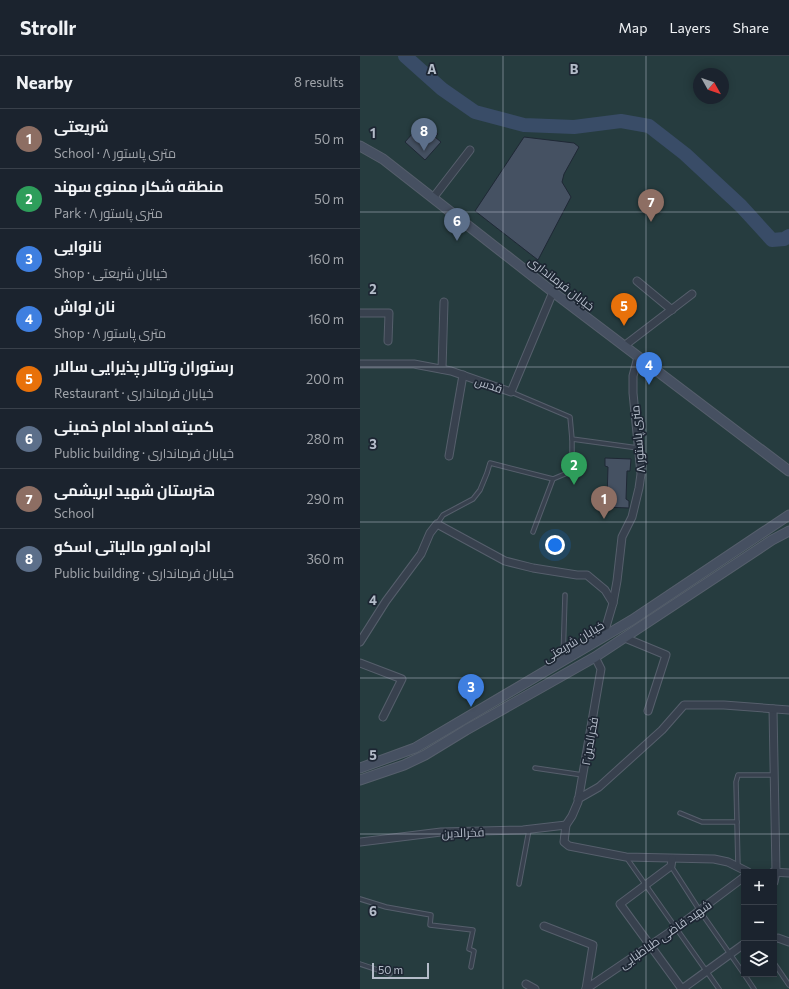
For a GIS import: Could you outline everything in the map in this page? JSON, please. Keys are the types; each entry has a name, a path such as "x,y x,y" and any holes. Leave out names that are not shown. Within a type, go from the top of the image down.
{"main road":[{"name":"خیابان فرمانداری","path":"360,146 383,159 553,292 788,472"},
{"name":"خیابان شریعتی","path":"360,768 415,748 563,661 632,620 789,515"},
{"path":"766,530 772,540"},
{"name":"خیابان شریعتی","path":"360,780 404,765 425,755 595,657 772,540 789,531"},
{"path":"505,695 510,705"}],"street":[{"path":"433,198 470,150"},
{"path":"637,281 672,310"},
{"name":"قدس","path":"360,364 414,364 442,369 511,392 553,292"},
{"path":"624,346 692,294"},
{"path":"442,369 444,302"},
{"path":"360,313 389,313 388,341"},
{"name":"۸ متری پاستور","path":"603,637 613,603 622,537 632,516 640,488 641,474 633,393 633,376 638,357"},
{"path":"450,456 462,375"},
{"path":"360,642 386,601 421,554 430,532 437,524 505,561 534,568 577,575 587,575 605,590 613,603"},
{"path":"625,638 666,655 648,710"},
{"name":"فخرالدین۲","path":"566,825 572,816 578,799 583,775 601,669 595,657"},
{"path":"360,663 402,679 383,717"},
{"path":"578,799 599,786 662,730 684,705 724,705 773,710 789,710"},
{"path":"773,710 775,776 774,869"},
{"path":"566,825 564,842 569,846 626,857 672,863 714,859 728,862 742,869"},
{"name":"فخرالدین","path":"360,842 440,832 529,829 566,825"},
{"path":"672,863 620,904 682,989 741,946"},
{"path":"777,872 789,873"},
{"name":"شهید قاضی طباطبایی","path":"586,989 676,928 741,880"},
{"path":"544,926 593,946 586,989"},
{"path":"778,938 789,942"},
{"path":"526,984 535,989"}],"lane":[{"path":"437,524 443,515 472,499 488,473 490,463 553,479 572,470 570,417 511,392"},
{"path":"572,439 638,448"},
{"path":"533,532 553,479"},
{"path":"563,661 565,595"},
{"path":"535,768 583,775"},
{"path":"738,867 736,782 738,775 775,776"},
{"path":"680,813 702,822 737,822"},
{"path":"519,884 529,829"},
{"path":"626,857 719,989"},
{"path":"672,863 700,911 741,970"},
{"path":"360,899 386,907 432,915 430,924 473,930 469,949 474,951 470,967"},
{"path":"360,964 390,974"},
{"path":"777,967 789,985"},
{"path":"746,977 754,989"}],"green space":[{"path":"360,56 789,56 789,989 360,989"}],"building":[{"path":"420,125 424,129 427,125 438,134 435,137 441,142 425,160 405,142"},
{"path":"524,137 574,143 579,147 564,174 562,182 571,197 538,260 475,211"},
{"path":"605,458 631,459 630,471 627,471 626,499 629,501 629,508 603,507 603,499 607,499 608,467 605,466"}],"waterway":[{"path":"405,56 442,89 475,112 524,125 574,127 621,121 649,126 685,154 741,206 772,240 784,239 789,236"}],"place":[{"name":"اداره امور مالیاتی اسکو","path":"424,151"},
{"name":"هنرستان شهید ابریشمی","path":"651,222"},
{"name":"کمیته امداد امام خمینی","path":"457,241"},
{"name":"رستوران وتالار پذیرایی سالار","path":"624,326"},
{"name":"نان لواش","path":"649,385"},
{"name":"منطقه شکار ممنوع سهند","path":"574,485"},
{"name":"شریعتی","path":"604,519"},
{"name":"نانوایی","path":"471,707"}]}
